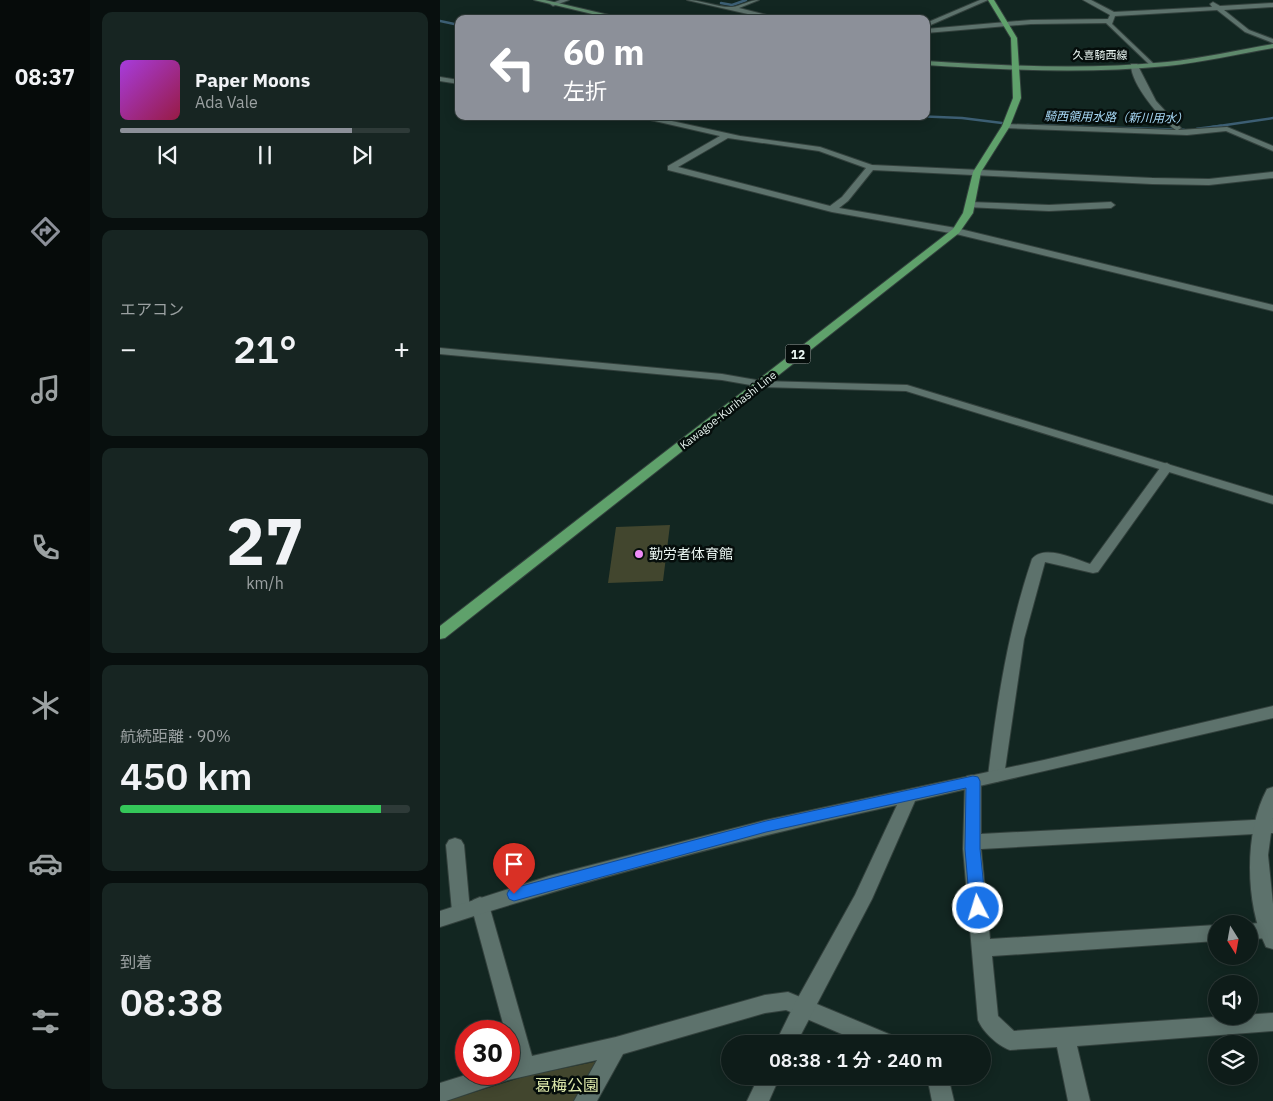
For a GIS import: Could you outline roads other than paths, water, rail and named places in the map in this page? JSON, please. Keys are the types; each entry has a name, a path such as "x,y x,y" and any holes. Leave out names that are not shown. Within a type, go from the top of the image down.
{"main road":[{"path":"537,0 604,15"},
{"name":"Kawagoe-Kurihashi Line","path":"440,634 956,232 968,213 977,172 1006,126 1017,98 1014,67 1016,47 1008,24 991,0"},
{"name":"久喜騎西線","path":"930,63 1014,67 1134,66 1152,65 1273,46"}],"street":[{"path":"553,4 566,0"},
{"path":"690,0 763,15"},
{"path":"734,8 756,0"},
{"path":"930,23 985,0"},
{"path":"1086,0 1113,14 1273,5"},
{"path":"1209,0 1214,7 1247,31 1273,41"},
{"path":"1113,14 1109,24 1152,65"},
{"path":"930,31 1008,24 1110,21"},
{"path":"1134,66 1140,83 1161,113 1171,120 1177,128"},
{"path":"440,79 455,81"},
{"path":"657,120 820,149 871,167 1209,182 1273,175"},
{"path":"1006,126 1174,133 1226,129 1273,149"},
{"path":"729,134 671,168 832,209 956,232 1273,308"},
{"path":"832,209 845,199 871,167"},
{"path":"970,205 1049,208 1111,205"},
{"path":"440,351 722,377 762,384 907,388 1273,500"},
{"path":"996,776 1007,680 1028,590 1039,559 1047,556 1093,569 1167,467"},
{"path":"440,919 549,884 766,827 1273,712"},
{"path":"973,781 972,842 988,1020 1010,1041 1273,1022"},
{"path":"1258,932 1272,934 1259,857 1268,826 1273,794"},
{"path":"789,1035 863,899 906,807 907,795"},
{"path":"972,842 1268,826"},
{"path":"455,845 470,908 503,1020"},
{"path":"982,948 1208,934"},
{"path":"520,1067 616,1046 765,1004 788,1001 802,1009 867,1035"},
{"path":"1065,1038 1079,1101"},
{"path":"585,1101 616,1046"},
{"path":"440,1093 465,1085"},
{"path":"758,1101 766,1085"},
{"path":"939,1085 943,1101"}],"waterway":[{"path":"721,3 732,5 746,0"},
{"name":"騎西領用水路（新川用水）","path":"440,21 455,24"},
{"name":"騎西領用水路（新川用水）","path":"930,117 1002,123"},
{"name":"騎西領用水路（新川用水）","path":"1212,127 1273,118"},
{"name":"騎西領用水路（新川用水）","path":"1027,125 1083,127"},
{"name":"騎西領用水路（新川用水）","path":"1044,126 1184,130"},
{"name":"騎西領用水路（新川用水）","path":"1197,129 1221,126"}],"place":[{"name":"勤労者体育館","path":"639,554"}],"park label":[{"name":"葛梅公園","path":"567,1085"}]}
